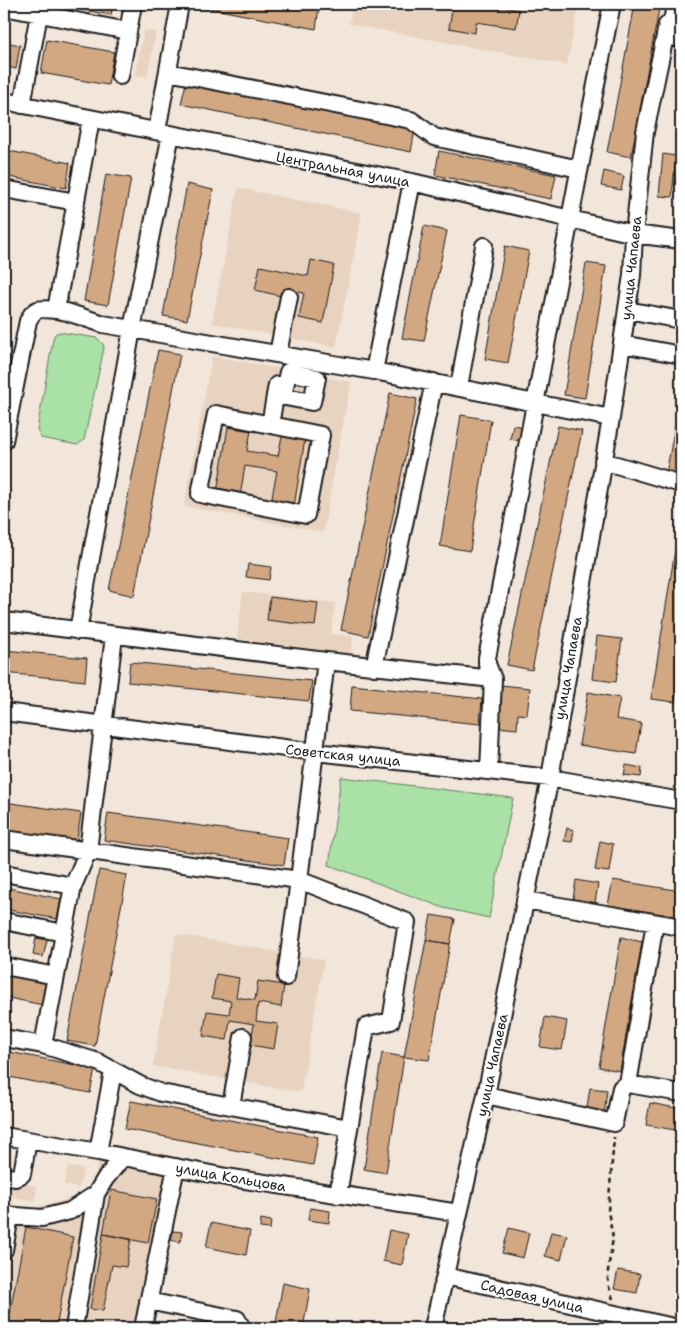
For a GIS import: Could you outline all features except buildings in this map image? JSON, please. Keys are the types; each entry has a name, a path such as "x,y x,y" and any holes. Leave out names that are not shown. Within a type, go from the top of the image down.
{"street":[{"path":"120,76 133,4"},
{"path":"78,631 132,329 164,133 168,72 180,4"},
{"path":"489,771 493,679 487,664 487,658 536,403 578,169 612,4"},
{"path":"672,4 664,36 681,39"},
{"name":"улица Чапаева","path":"433,1328 486,1096 550,778 622,344 632,275 634,234 646,132 664,36 678,4"},
{"path":"4,8 128,31"},
{"path":"22,105 39,14"},
{"path":"168,72 411,120 434,137 578,169"},
{"name":"Центральная улица","path":"4,101 412,182 634,234 681,240"},
{"path":"56,310 91,119"},
{"path":"374,371 412,182"},
{"path":"4,189 76,202"},
{"path":"459,387 484,246"},
{"path":"270,425 279,395 280,355 289,297"},
{"path":"4,441 28,321 32,312 40,308 67,312 103,324 434,382 611,418"},
{"path":"627,310 681,320"},
{"path":"622,344 681,354"},
{"path":"374,667 434,382"},
{"path":"216,414 270,425 321,434 306,515 200,494 216,414"},
{"path":"603,461 681,484"},
{"path":"4,621 374,667 493,679"},
{"path":"43,1045 73,886 88,851 114,636"},
{"path":"286,977 316,752 326,661"},
{"name":"Советская улица","path":"4,712 316,752 550,778 681,801"},
{"path":"4,839 299,880 408,922 391,1021 366,1027 338,1195"},
{"path":"4,873 73,886"},
{"path":"525,900 681,927"},
{"path":"4,921 64,933"},
{"path":"628,1084 655,923"},
{"path":"4,966 56,976"},
{"path":"231,1106 243,1037"},
{"path":"4,1038 43,1045 98,1062 140,1085 161,1093 349,1128"},
{"path":"98,1152 113,1071"},
{"path":"486,1096 614,1122 621,1088 628,1084 681,1093"},
{"name":"улица Кольцова","path":"4,1136 338,1195 459,1213"},
{"path":"4,1176 15,1178 22,1174 28,1140"},
{"path":"74,1328 96,1194 105,1179 123,1157"},
{"path":"143,1328 176,1167"},
{"path":"4,1250 7,1216 42,1218 70,1211 96,1194"},
{"name":"Садовая улица","path":"445,1276 678,1328"},
{"path":"148,1301 238,1319 242,1328"}],"path":[{"path":"614,1122 608,1211 613,1246 608,1270 608,1284 620,1315"}],"shaded area":[{"path":"353,4 579,4 567,65 349,24"},
{"path":"144,30 156,32 147,77 135,75"},
{"path":"238,188 362,213 336,347 212,323"},
{"path":"212,356 351,382 323,532 184,506"},
{"path":"243,592 335,603 331,634 353,637 351,654 237,639"},
{"path":"176,934 324,960 301,1092 153,1066"},
{"path":"98,1161 173,1174 146,1328 4,1328 4,1204 32,1209 93,1191"},
{"path":"68,1166 83,1169 79,1188 64,1185"},
{"path":"4,1180 37,1186 35,1201 4,1195"}],"green space":[{"path":"59,332 97,338 104,348 84,440 77,445 41,438 37,430 53,339 55,334"},
{"path":"341,777 513,798 489,918 444,908 329,865"}]}
